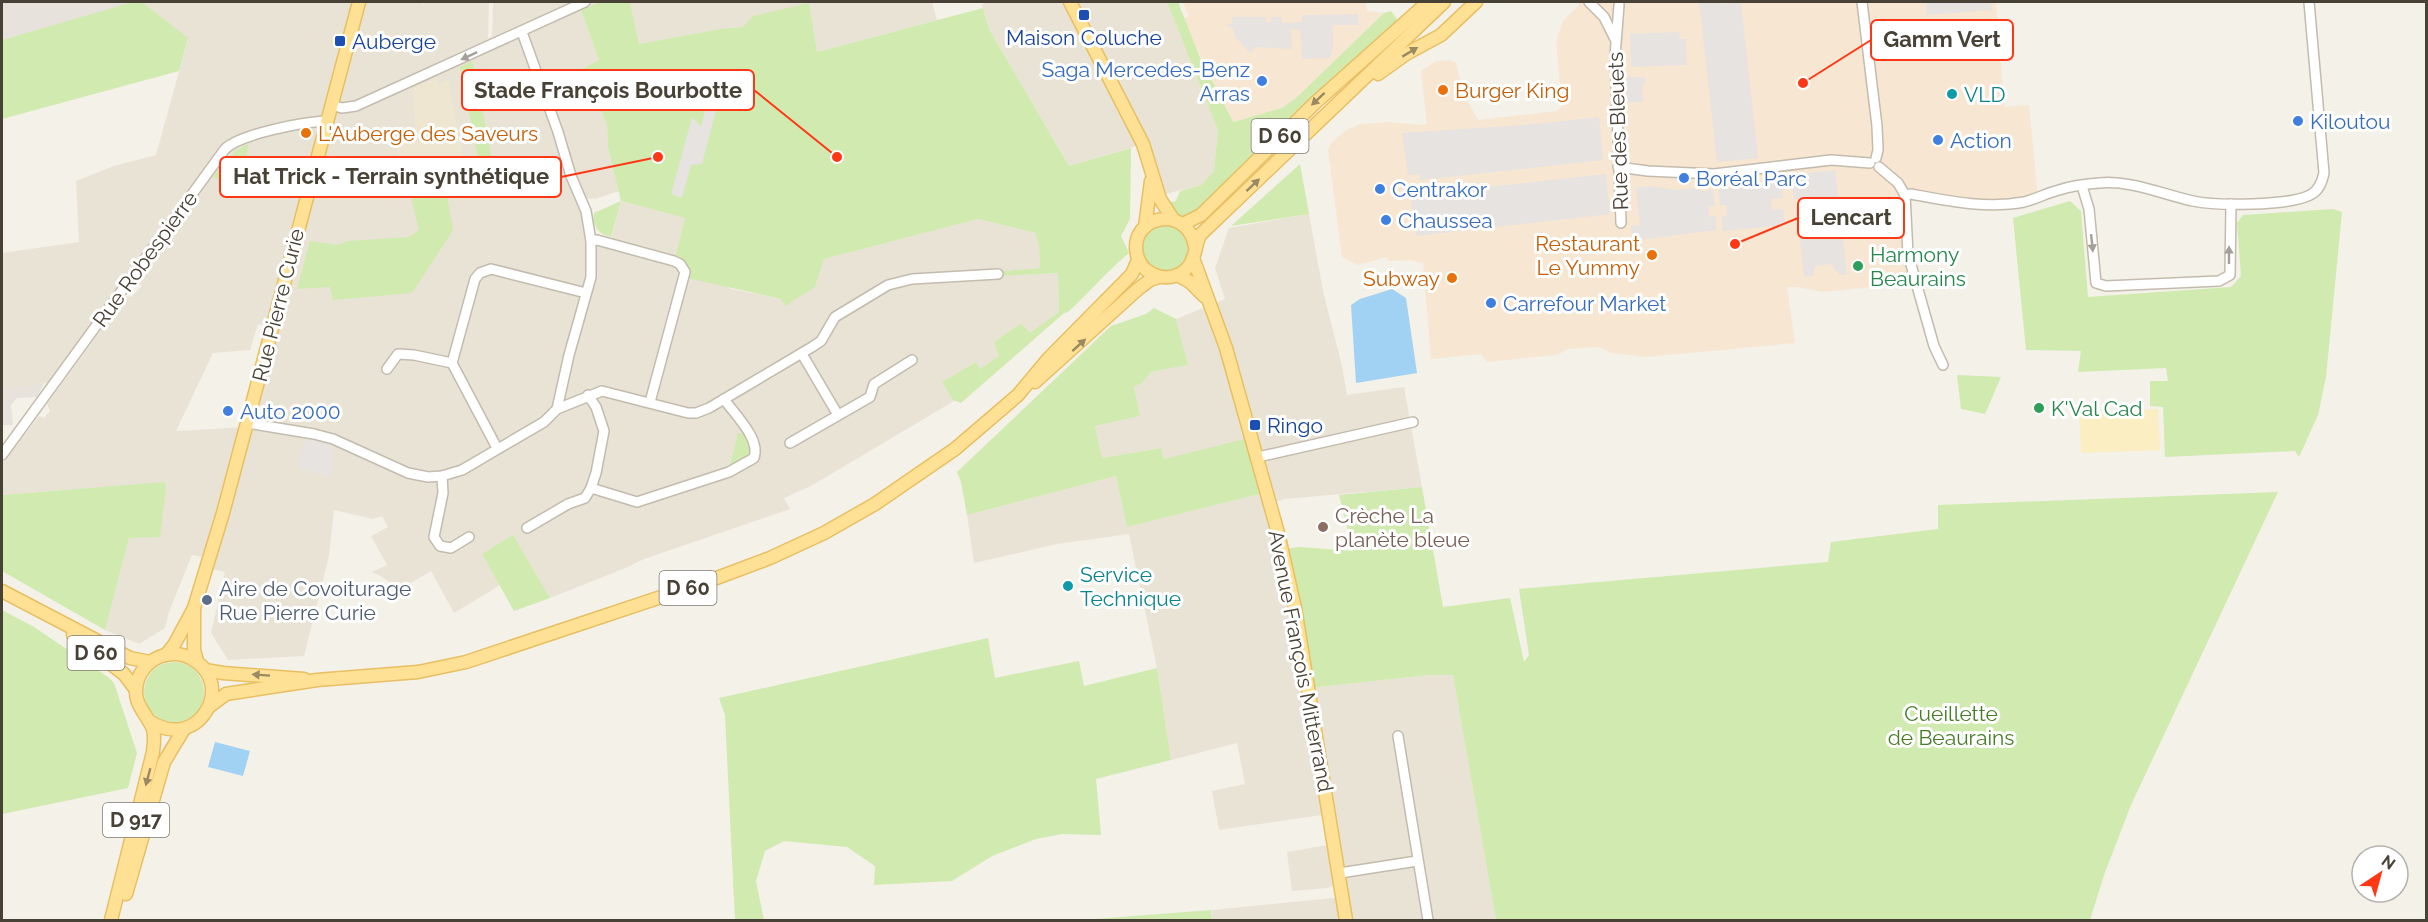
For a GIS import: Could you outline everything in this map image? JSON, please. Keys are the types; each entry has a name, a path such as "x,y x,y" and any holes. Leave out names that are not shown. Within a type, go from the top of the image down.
{"main road":[{"name":"Rue Pierre Curie","path":"165,655 174,645 194,608 223,513 358,2"},
{"path":"1070,2 1143,144 1160,199 1178,222 1192,235 1194,252 1189,266 1177,275 1159,277 1147,271 1138,260 1137,242 1145,226 1151,174"},
{"name":"D 60","path":"1178,222 1191,222 1201,215 1315,103 1428,2"},
{"name":"D 60","path":"1194,252 1200,235 1210,225 1444,2"},
{"path":"1329,111 1355,94 1386,67 1441,35 1476,2"},
{"path":"1145,226 1155,220 1178,222"},
{"name":"Avenue François Mitterrand","path":"1194,252 1208,301 1226,348 1258,457 1295,608 1346,921"},
{"name":"D 60","path":"1017,395 1048,359 1132,274 1138,260"},
{"path":"1177,275 1190,282 1208,301"},
{"name":"D 60","path":"210,706 226,694 284,687 317,680 418,672 466,662 706,582 770,558 824,533 898,490 963,442 1017,395 1043,376 1138,289 1150,280 1159,277"},
{"name":"D 60","path":"2,591 53,620 129,658 150,662"},
{"name":"Rue Pierre Curie","path":"194,608 194,650 201,665"},
{"name":"D 60","path":"53,620 116,668 132,682 136,690"},
{"path":"176,654 201,665 212,687 210,706 200,721 184,729 165,729 148,720 137,701 138,679 150,662 165,655 176,654"},
{"name":"D 60","path":"201,665 223,673 317,680"},
{"name":"D 917","path":"111,921 153,752 154,734 148,720"},
{"name":"D 917","path":"118,921 164,762 184,729"}],"street":[{"path":"331,105 342,108 356,106 585,2"},
{"path":"1862,2 1877,126 1878,150 1875,163"},
{"path":"1905,195 1999,205 2027,201 2061,189 2100,183 2145,187 2193,201 2231,204 2290,201 2311,195 2322,182 2324,173 2309,2"},
{"path":"1593,4 1612,8 1621,3"},
{"name":"Rue des Bleuets","path":"1621,3 1615,39 1621,223"},
{"path":"1593,4 1608,23 1615,39"},
{"path":"522,32 558,132 565,159 586,211 591,241 591,277 569,355 557,409"},
{"name":"Rue Robespierre","path":"2,455 230,144 256,134 326,121"},
{"path":"1618,167 1648,171 1714,174 1831,159 1875,163 1898,183 1905,195 1908,254 1934,346 1942,365"},
{"path":"2082,186 2089,209 2096,283 2106,286 2219,281 2230,275 2231,204"},
{"path":"591,241 597,240 674,261 680,264 685,272 650,402"},
{"path":"497,448 457,375 453,363 475,279 480,273 491,269 586,293"},
{"path":"247,423 314,434 357,449 408,473 418,476 442,476 462,470 544,422 557,409 602,391 696,413 802,354 821,341 835,317 888,285 912,279 998,274"},
{"path":"387,369 398,354 453,363"},
{"path":"802,354 838,415"},
{"path":"790,443 870,396 874,384 912,360"},
{"path":"527,528 568,504 585,498 591,489 604,430 596,407 588,395"},
{"path":"591,489 637,502 729,472 754,458 757,450 754,442 724,399"},
{"path":"1258,457 1413,422"},
{"path":"442,476 443,493 434,537 440,546 452,548 469,537"},
{"path":"1398,736 1428,921"},
{"path":"1340,873 1417,861"}],"shaded area":[{"path":"2,2 133,2 133,3 2,40"},
{"path":"142,2 424,2 422,5 427,2 489,2 488,38 492,37 493,2 600,2 581,10 599,60 582,69 607,124 608,147 619,191 595,199 586,198 580,193 592,241 610,243 621,201 685,218 674,260 731,289 781,299 815,287 824,259 978,219 1035,233 1039,245 1040,268 1003,271 1002,276 1058,273 1059,312 1030,334 1021,323 995,341 999,356 980,369 976,362 942,382 954,401 811,486 784,498 790,509 644,559 550,598 513,536 482,554 500,585 454,613 431,571 399,590 372,572 387,565 371,536 388,527 382,516 373,519 334,510 329,556 304,656 228,660 211,633 225,572 209,568 208,558 192,555 165,628 139,644 105,630 129,538 160,536 160,534 91,488 2,495 2,464 39,416 44,418 50,411 47,404 126,296 131,297 142,286 129,280 54,384 44,383 2,390 2,253 79,242 76,181 114,166 156,155 188,39","holes":["258,324 273,328 246,427 176,431 213,353 250,350"]},
{"path":"630,2 932,2 937,20 817,52 809,4 743,27 639,44"},
{"path":"991,2 1167,2 1218,130 1214,171 1201,185 1165,194 1151,174 1143,144 1069,166 989,29 982,4"},
{"path":"1183,2 1366,2 1367,11 1384,13 1296,98 1282,108 1232,122 1186,26 1184,18 1189,16"},
{"name":"Boréal Parc","path":"1580,2 1996,2 2004,107 2029,105 2038,198 1999,205 1905,195 1906,262 1912,287 1873,287 1823,292 1787,287 1795,343 1646,357 1611,353 1599,347 1569,349 1556,355 1487,362 1481,354 1431,359 1423,263 1411,260 1389,261 1386,257 1358,265 1342,257 1328,150 1331,143 1345,131 1360,124 1390,122 1427,124 1421,71 1436,61 1449,60 1456,63 1463,93 1478,120 1557,111 1562,106 1556,41 1563,21"},
{"path":"1699,2 1725,4 1725,2 1741,2 1758,158 1717,162"},
{"path":"1926,2 1991,2 1992,10 1927,15"},
{"path":"1358,14 1358,25 1333,25 1331,58 1302,59 1300,30 1291,29 1292,49 1256,47 1250,53 1234,36 1234,30 1226,24 1232,24 1232,17 1265,17 1266,22 1272,22 1271,17 1281,17 1282,23 1302,22 1302,15"},
{"path":"1679,32 1680,39 1686,39 1687,65 1631,67 1630,34"},
{"path":"1626,77 1645,77 1645,84 1642,84 1643,102 1626,102"},
{"path":"436,78 439,85 448,80 467,176 395,192 388,169 400,160 396,141 416,138 413,88"},
{"path":"719,99 702,164 691,165 682,198 671,194 692,117 701,127 707,102"},
{"path":"1599,117 1603,160 1420,180 1419,174 1408,175 1402,133 1536,124"},
{"path":"1835,170 1841,218 1797,221 1796,209 1803,207 1801,198 1794,199 1791,175"},
{"path":"1606,174 1610,214 1416,236 1409,184 1429,183 1431,193"},
{"path":"1773,176 1780,176 1783,198 1771,199 1772,210 1783,209 1785,225 1723,231 1721,217 1727,215 1726,205 1720,205 1718,190 1765,184"},
{"path":"1652,186 1675,190 1696,188 1701,191 1713,190 1715,206 1708,207 1709,217 1716,216 1716,230 1632,241 1631,226 1640,225 1636,188"},
{"path":"1309,214 1323,291 1347,395 1404,387 1422,487 1284,499 1270,504 1309,688 1429,675 1453,675 1496,920 1212,920 1212,910 1343,897 1340,883 1327,888 1292,891 1287,852 1334,844 1329,814 1219,830 1212,791 1245,784 1237,743 1171,760 1157,668 1129,534 1057,544 974,563 967,515 1116,476 1127,527 1260,494 1245,440 1164,459 1161,448 1102,458 1095,426 1140,416 1134,387 1142,383 1151,372 1188,365 1176,319 1225,299 1215,268 1229,228"},
{"path":"1841,221 1847,275 1840,275 1831,264 1815,266 1813,276 1804,277 1799,231"},
{"path":"44,383 37,397 17,398 11,405 13,425 2,425 2,390"},
{"path":"306,438 332,445 331,477 298,468"}],"green space":[{"path":"133,2 142,2 188,38 179,71 2,119 2,40"},
{"path":"600,2 630,2 639,44 743,27 753,16 809,3 817,52 983,8 989,29 1069,166 1131,148 1130,219 1121,236 1129,253 1068,312 1064,313 961,403 953,400 942,382 976,362 980,369 999,356 994,342 1021,323 1030,333 1059,312 1058,273 1002,276 1002,271 1040,268 1039,245 1035,233 978,219 824,259 815,287 785,306 781,299 683,277 674,261 685,218 621,201 608,147 607,124 582,69 599,60 581,10"},
{"path":"1167,2 1178,2 1199,55 1233,122 1282,108 1296,98 1384,13 1391,11 1399,22 1323,90 1201,209 1190,215 1182,216 1173,212 1165,203 1176,201 1180,191 1201,185 1214,171 1218,130"},
{"path":"472,61 497,183 447,195 453,230 412,293 333,300 330,287 297,289 310,241 338,245 347,241 409,237 419,230 409,189 481,173 460,67"},
{"path":"248,144 244,191 213,177 235,151"},
{"path":"1300,164 1309,214 1231,226"},
{"path":"621,201 611,237 603,234 595,225 594,213"},
{"path":"2070,201 2081,211 2088,297 2231,287 2241,276 2237,223 2243,215 2333,209 2342,212 2326,377 2318,415 2299,457 2295,451 2165,457 2163,407 2150,406 2150,381 2168,381 2166,368 2078,372 2081,351 2026,350 2013,218"},
{"path":"1165,225 1174,226 1182,231 1187,239 1187,257 1182,265 1174,270 1165,271 1156,270 1148,265 1143,257 1142,248 1143,239 1148,231 1156,226"},
{"path":"1154,308 1176,319 1188,365 1151,372 1142,383 1134,387 1140,416 1095,426 1102,458 1161,448 1164,459 1245,439 1260,494 1127,527 1116,476 967,515 957,472 1111,326 1146,314"},
{"path":"1957,375 2001,377 1985,414 1961,409"},
{"path":"738,433 745,434 751,443 748,457 730,466"},
{"path":"164,482 166,488 160,537 129,538 105,630 2,571 2,495"},
{"name":"Cueillette de Beaurains","path":"1422,487 1443,607 1510,598 1524,662 1529,655 1519,589 1828,562 1831,542 1938,529 1938,505 2278,492 2131,805 2104,875 2090,920 1496,920 1453,675 1429,675 1309,688 1282,549 1300,547 1353,551 1339,495"},
{"path":"513,535 550,598 514,611 482,554"},
{"path":"2,610 34,627 114,683 137,753 128,788 2,814"},
{"path":"988,638 995,678 1079,661 1084,686 1157,668 1171,760 1096,779 1101,835 1062,834 1036,839 992,856 952,881 874,885 875,866 847,847 784,841 765,851 756,881 764,920 735,920 725,715 719,698"},
{"path":"168,662 180,662 196,670 202,680 204,692 202,704 196,714 180,722 168,722 152,714 144,698 144,686 152,670"},
{"path":"1211,910 1212,920 1082,920"}],"sand":[{"path":"2158,409 2160,450 2081,453 2079,413"}],"water":[{"path":"1392,289 1406,298 1417,373 1356,383 1351,305 1360,299"},
{"path":"215,742 250,751 243,776 208,767"}],"place":[{"name":"Maison Coluche","path":"1084,15"},
{"name":"Auberge","path":"340,41"},
{"name":"Saga Mercedes-Benz Arras","path":"1262,81"},
{"name":"Gamm Vert","path":"1803,83"},
{"name":"Burger King","path":"1443,90"},
{"name":"VLD","path":"1952,94"},
{"name":"Kiloutou","path":"2298,121"},
{"name":"L'Auberge des Saveurs","path":"306,133"},
{"name":"Action","path":"1938,140"},
{"name":"Hat Trick - Terrain synthétique","path":"658,157"},
{"name":"Stade François Bourbotte","path":"837,157"},
{"name":"Boréal Parc","path":"1684,178"},
{"name":"Centrakor","path":"1380,189"},
{"name":"Chaussea","path":"1386,220"},
{"name":"Lencart","path":"1735,244"},
{"name":"Restaurant Le Yummy","path":"1652,255"},
{"name":"Harmony Beaurains","path":"1858,266"},
{"name":"Subway","path":"1452,278"},
{"name":"Carrefour Market","path":"1491,303"},
{"name":"K'Val Cad","path":"2039,408"},
{"name":"Auto 2000","path":"228,411"},
{"name":"Ringo","path":"1255,425"},
{"name":"Crèche La planète bleue","path":"1323,527"},
{"name":"Service Technique","path":"1068,586"},
{"name":"Aire de Covoiturage Rue Pierre Curie","path":"207,600"}]}
